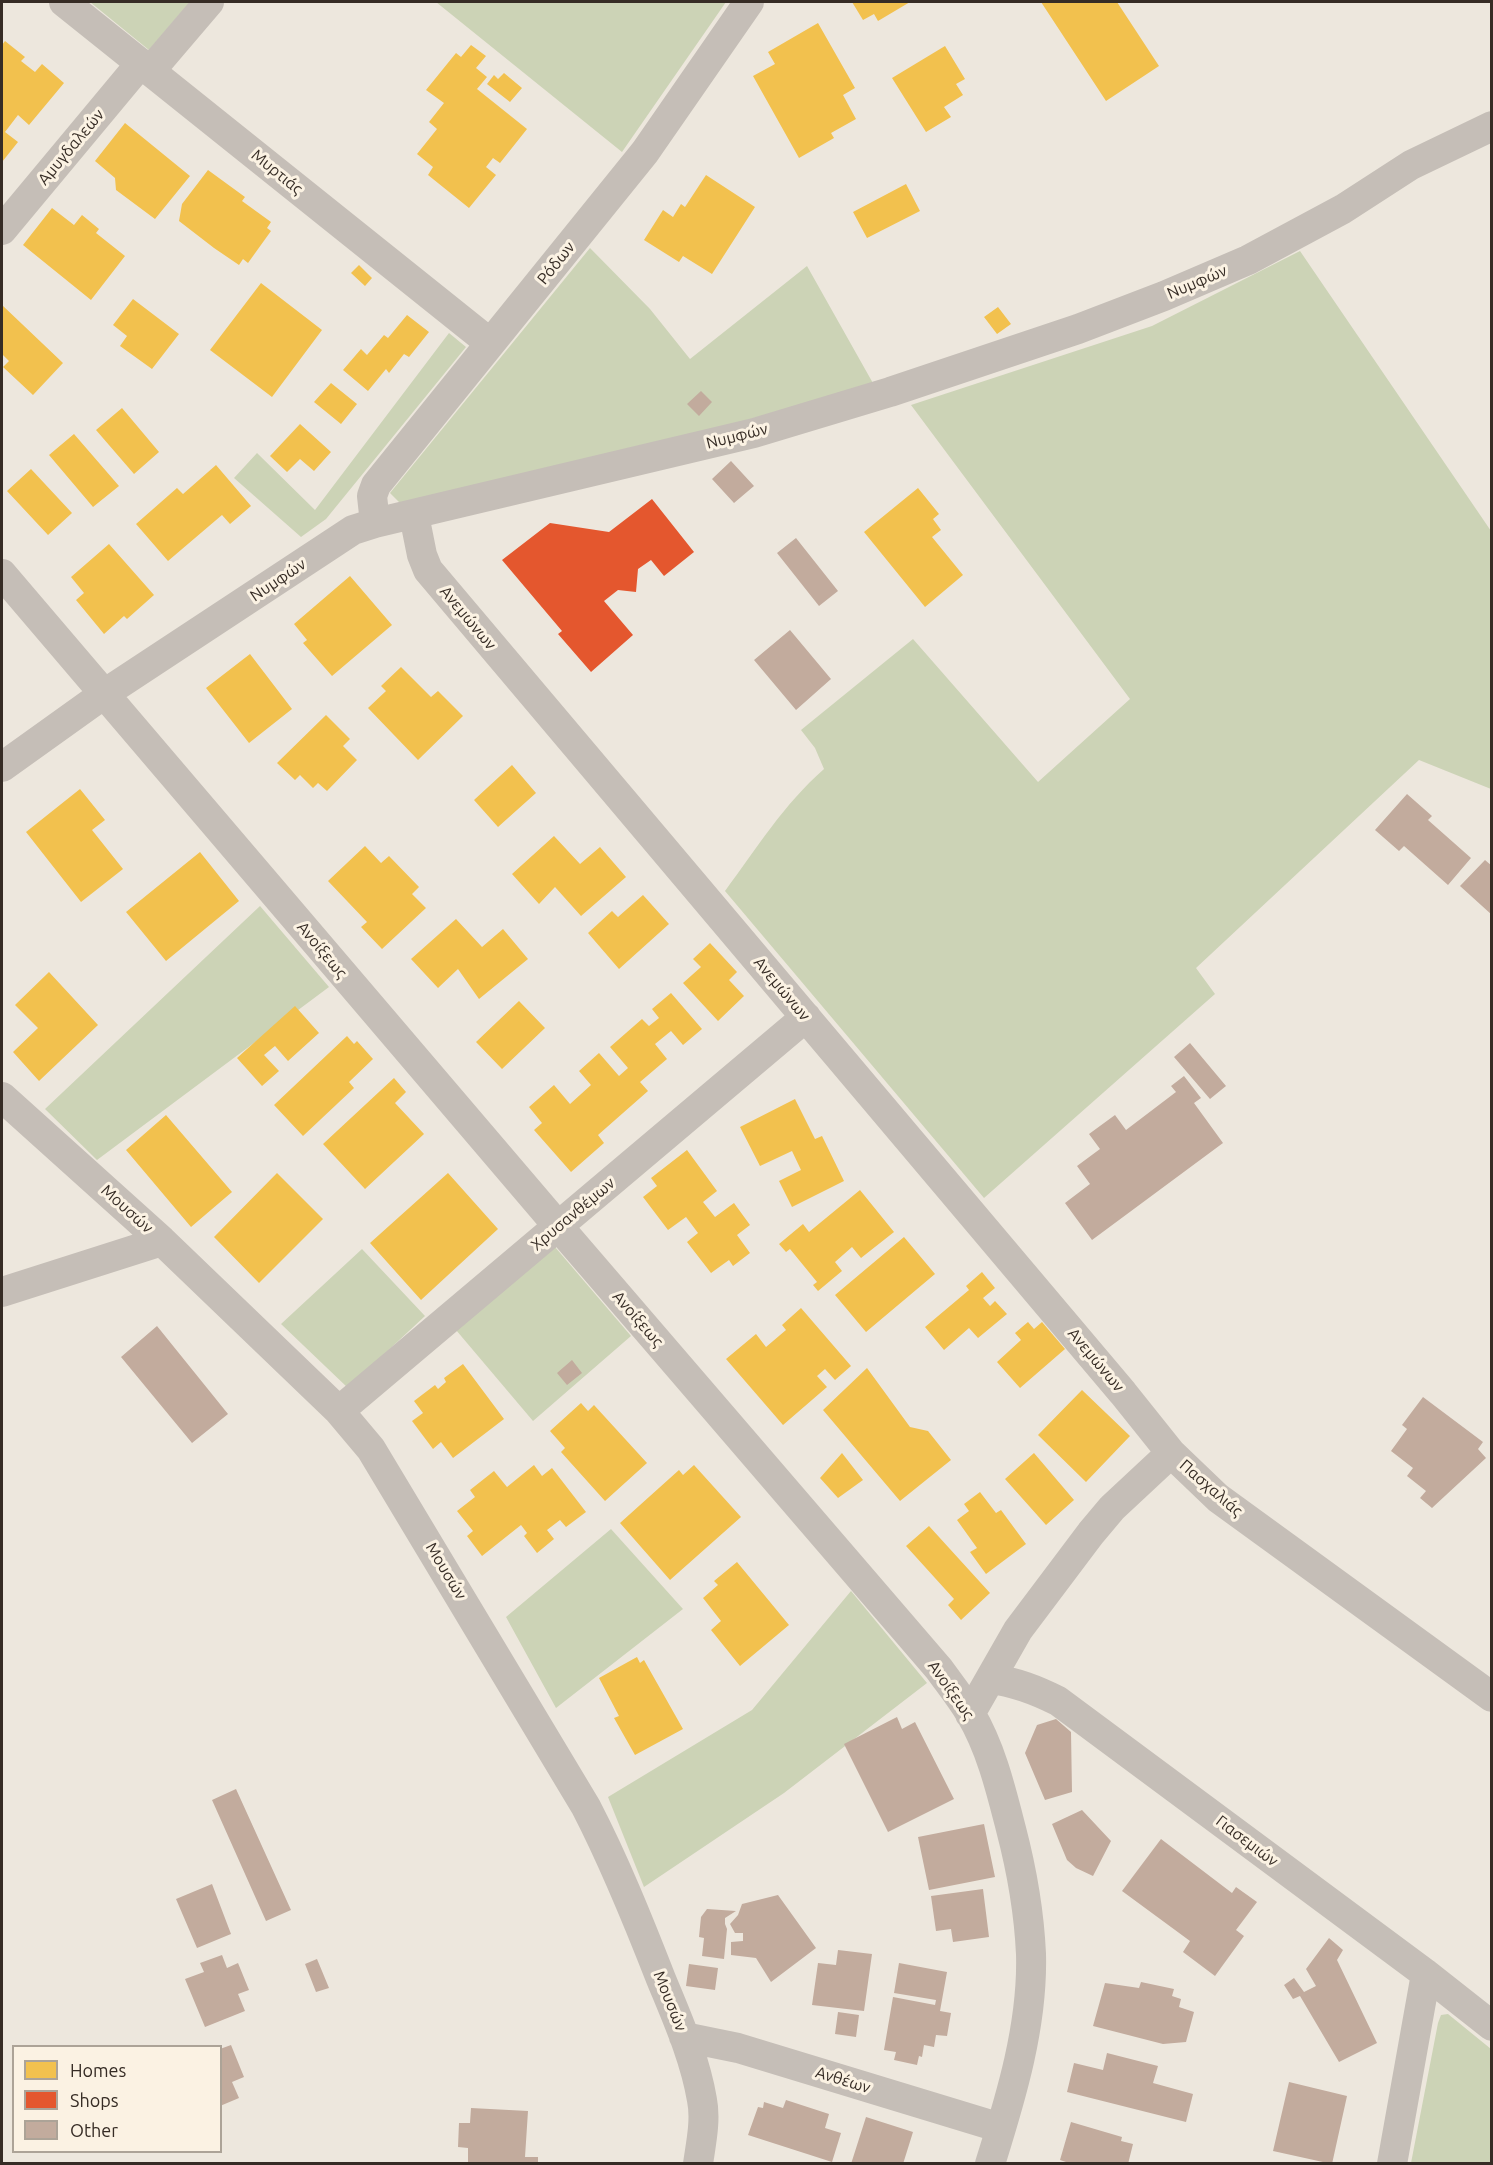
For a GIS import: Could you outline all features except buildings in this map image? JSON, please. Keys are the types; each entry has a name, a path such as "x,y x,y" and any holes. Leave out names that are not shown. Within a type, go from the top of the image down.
{"street":[{"name":"Μυρτιάς","path":"64,2 490,343"},
{"name":"Αμυγδαλεών","path":"2,230 146,67 209,2"},
{"name":"Ρόδων","path":"375,523 372,496 376,485 645,152 749,2"},
{"name":"Νυμφών","path":"2,767 104,694 353,530 776,427 890,393 1078,328 1164,296 1248,260 1343,209 1412,165 1491,126"},
{"name":"Ανεμώνων","path":"414,515 422,555 428,570 1115,1383 1171,1453"},
{"name":"Ανοίξεως","path":"2,574 939,1669 970,1714 988,1752 1022,1870 1031,1957 1028,2006 1021,2050 990,2163"},
{"name":"Χρυσανθέμων","path":"339,1411 806,1017"},
{"name":"Μουσών","path":"2,1097 162,1241 339,1411 382,1465 586,1807 614,1862 684,2037 703,2102 698,2163"},
{"path":"2,1292 162,1241"},
{"name":"Πασχαλιάς","path":"970,1714 1018,1630 1091,1533 1112,1508 1171,1453 1218,1498 1491,1696"},
{"name":"Γιασεμιών","path":"991,1679 1026,1686 1058,1701 1426,1974 1491,2026"},
{"path":"1392,2163 1426,1974"},
{"name":"Ανθέων","path":"684,2037 738,2048 1001,2128"}],"green space":[{"path":"90,2 190,2 149,50"},
{"path":"436,2 726,2 622,152"},
{"path":"590,248 650,309 690,359 807,266 874,385 729,425 402,505 390,493"},
{"path":"1300,251 1491,531 1491,789 1419,760 1196,968 1215,994 984,1198 725,891 783,812 824,769 815,748 801,730 913,639 1038,782 1130,699 911,405 1152,326"},
{"path":"449,333 466,347 326,519 301,537 234,478 257,453 315,510"},
{"path":"260,906 329,987 97,1160 45,1109"},
{"path":"555,1247 631,1336 533,1421 456,1330"},
{"path":"362,1249 425,1316 348,1388 281,1324"},
{"path":"611,1529 683,1609 556,1708 506,1617"},
{"path":"851,1591 927,1683 784,1793 644,1887 608,1797 752,1710"},
{"path":"1448,2014 1491,2049 1491,2163 1411,2163 1438,2023 1441,2015"}]}
